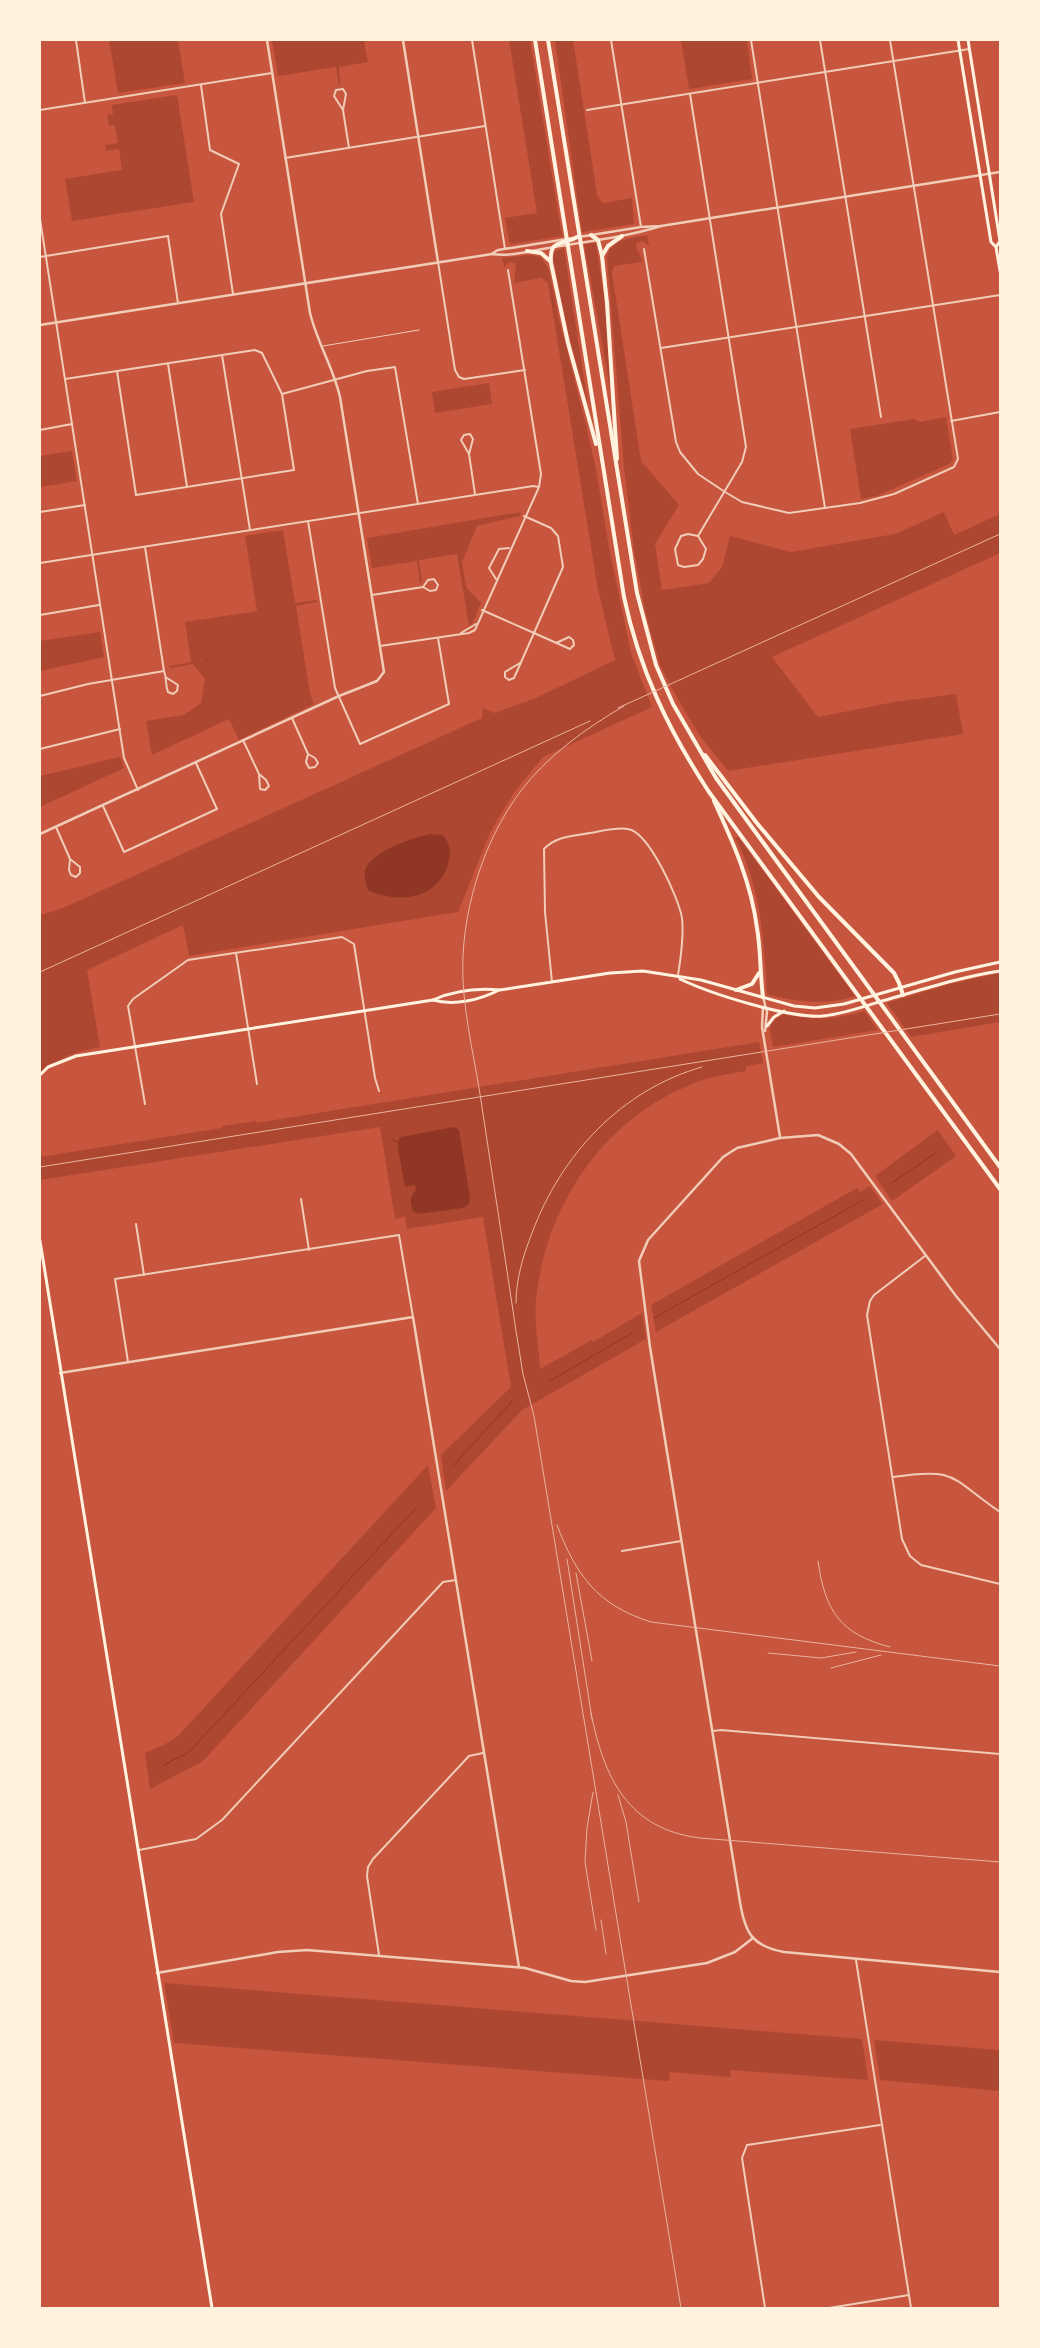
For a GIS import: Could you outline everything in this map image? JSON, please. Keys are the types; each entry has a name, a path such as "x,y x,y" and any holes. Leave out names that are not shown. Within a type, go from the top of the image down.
{"highway":[{"path":"535,40 601,461 624,597 635,645 661,709 679,744 709,792 1000,1190"},
{"path":"548,40 636,593 656,665 673,704 716,778 1000,1167"},
{"path":"591,235 598,240 602,256 610,339 618,482"},
{"path":"602,256 608,246 622,236"},
{"path":"577,237 558,243 554,247 551,252 551,263 568,344 601,461"},
{"path":"527,251 541,253 551,263"},
{"path":"694,741 788,861 837,916 894,973 903,995"},
{"path":"709,792 733,841 746,877 758,929 763,998"},
{"path":"736,990 752,984 760,971"}],"main road":[{"path":"958,40 990,242 996,246 1000,271"},
{"path":"968,40 1000,241 996,246"},
{"path":"40,1075 48,1067 76,1056 433,1000 443,995 486,989 500,990 631,971 701,980 804,1008 844,1004 955,972 1000,962"},
{"path":"678,978 699,988 764,1006 821,1016 849,1011 951,981 1000,970"},
{"path":"433,1000 445,1003 486,997 500,990"},
{"path":"767,1026 774,1017 784,1011"},
{"path":"40,1242 212,2308"}],"street":[{"path":"76,40 85,103"},
{"path":"40,834 339,696 377,681 384,672 336,379 314,329 305,283 267,40"},
{"path":"403,40 455,370 459,377 464,379 524,370"},
{"path":"472,40 505,249"},
{"path":"612,40 640,227"},
{"path":"751,40 825,508"},
{"path":"820,40 881,417"},
{"path":"644,249 677,448 698,474 742,502 788,513 860,503 894,494 954,467 958,459 890,40"},
{"path":"587,110 970,49"},
{"path":"40,110 272,74"},
{"path":"200,85 210,150 239,164 221,214 233,294"},
{"path":"343,110 334,96 336,90 343,89 346,97 343,110 349,148"},
{"path":"690,94 746,447 742,462 698,536"},
{"path":"286,158 485,126"},
{"path":"40,325 492,254 505,249 577,237 710,219 1000,172"},
{"path":"40,220 125,762 138,790"},
{"path":"492,254 500,255 598,240 661,226"},
{"path":"40,257 168,236 178,303"},
{"path":"380,646 461,633 476,624 524,516 539,487 541,474 508,270"},
{"path":"661,348 1000,295"},
{"path":"65,379 117,371 168,364 255,350 262,353 282,394 294,470 136,496 117,371"},
{"path":"222,355 250,530"},
{"path":"168,364 187,487"},
{"path":"282,394 367,371 395,367 418,504"},
{"path":"951,420 1000,412"},
{"path":"40,430 72,424"},
{"path":"469,454 461,440 464,435 470,434 473,439 469,454 475,495"},
{"path":"40,564 358,513 539,487"},
{"path":"40,512 84,505"},
{"path":"520,663 509,668 505,672 505,677 509,680 514,678 563,567 558,536 551,528 524,516"},
{"path":"308,521 335,688 360,744 449,704 438,637"},
{"path":"688,534 698,536 706,548 703,559 698,565 684,567 678,565 675,549 682,536 688,534"},
{"path":"145,547 164,672 167,678 178,685 177,691 173,694 168,692 166,686 167,678"},
{"path":"496,579 490,568 499,549 506,547 510,549"},
{"path":"372,595 423,587 430,591 436,590 438,586 434,579 428,580 423,587"},
{"path":"40,615 100,604"},
{"path":"482,610 556,643 570,649 574,645 573,640 569,637 556,643"},
{"path":"40,696 112,680 164,672"},
{"path":"292,718 308,754 318,762 315,768 308,768 306,762 308,754"},
{"path":"40,749 120,729"},
{"path":"243,740 259,774 260,789 265,790 269,786 266,780 259,774"},
{"path":"103,806 124,852 217,809 196,762"},
{"path":"56,827 70,859 80,867 80,873 76,877 71,875 69,870 70,859"},
{"path":"552,982 544,912 544,849 551,841 560,838 617,829 628,829 641,836 674,893 682,918 678,978"},
{"path":"145,1104 128,1006 133,999 188,960 342,937 354,944 374,1078 379,1091"},
{"path":"236,953 257,1084"},
{"path":"763,998 767,1012 765,1032"},
{"path":"764,1006 761,1012 780,1138"},
{"path":"1000,1349 956,1296 845,1148 828,1138 818,1135 780,1138 737,1148 723,1157 648,1240 639,1261 650,1347 743,1918 753,1938 771,1950 784,1952 1000,1972"},
{"path":"301,1199 309,1250"},
{"path":"136,1224 144,1275"},
{"path":"128,1362 115,1279 399,1235 519,1967"},
{"path":"926,1255 874,1295 868,1308 868,1319 903,1543 913,1560 926,1567 1000,1584"},
{"path":"60,1373 413,1317"},
{"path":"893,1477 925,1472 949,1476 962,1482 1000,1512"},
{"path":"622,1551 681,1541"},
{"path":"137,1850 196,1839 222,1820 443,1582 456,1580"},
{"path":"713,1731 721,1730 1000,1754"},
{"path":"379,1955 368,1867 373,1859 469,1756 483,1753"},
{"path":"157,1973 295,1950 519,1967 571,1982 584,1982 707,1963 735,1952 753,1938"},
{"path":"856,1959 911,2308"},
{"path":"765,2308 742,2158 747,2146 881,2124"},
{"path":"829,2308 909,2295"}],"lane":[{"path":"323,346 419,330"}],"shaded area":[{"path":"109,40 178,40 185,83 118,93"},
{"path":"272,40 364,40 368,62 339,67 340,86 336,67 278,76"},
{"path":"509,40 530,40 562,236 511,244 505,218 537,213"},
{"path":"555,40 573,40 597,194 601,202 604,203 632,198 634,224 582,232"},
{"path":"681,40 747,40 752,79 689,89"},
{"path":"177,95 194,202 72,221 65,179 122,170 119,149 106,151 105,145 118,143 115,125 109,125 107,115 113,114 112,105"},
{"path":"647,235 649,246 643,241 637,243 636,247 643,262 614,266 612,273 641,461 679,505 655,544 662,590 709,583 722,567 730,536 791,552 895,534 944,512 954,535 1000,514 1000,553 772,657 818,717 894,702 956,694 963,734 728,771 700,736 660,665 645,610 634,550 624,467 607,257 609,251 617,243"},
{"path":"584,244 596,244 605,302 611,392"},
{"path":"564,248 588,405 567,328 553,257 555,251"},
{"path":"530,255 541,257 549,270 558,315 596,469 608,542 631,653 652,707 543,757 513,794 490,833 458,912 189,956 183,925 87,970 100,1047 67,1056 53,1064 40,1075 40,915 63,908 482,718 483,708 494,713 536,698 615,660 598,590 548,283 541,278 514,283 516,264 510,261 504,267 502,258"},
{"path":"489,383 492,404 435,413 432,392"},
{"path":"946,417 953,460 951,463 877,496 861,499 850,429 914,419 919,422"},
{"path":"72,451 77,481 40,487 40,456"},
{"path":"521,512 520,516 477,526 462,562 466,587 481,603 472,624 469,626 457,554 419,560 422,582 420,583 417,561 372,568 367,538"},
{"path":"283,530 295,603 317,600 317,602 296,606 310,694 314,704 239,740 229,719 152,755 146,721 184,715 201,703 205,679 193,664 171,668 169,666 191,662 185,622 257,611 245,536"},
{"path":"100,632 104,657 40,671 40,641"},
{"path":"120,757 124,768 40,807 40,776"},
{"path":"430,834 443,835 447,840 450,850 449,860 444,873 437,883 428,891 405,897 380,895 368,890 365,871 368,864 393,846"},
{"path":"738,837 855,996 833,1001 811,1002 767,994 760,914 751,875 735,838"},
{"path":"1000,973 1000,1022 911,1037 887,1003 950,984"},
{"path":"864,1011 878,1030 773,1047 770,1030 772,1022 783,1014 824,1018"},
{"path":"759,1042 763,1063 746,1066 746,1071 709,1078 674,1092 642,1112 613,1136 589,1163 569,1194 553,1228 542,1264 536,1301 540,1369 592,1340 593,1342 642,1313 646,1339 522,1410 446,1491 441,1455 511,1387 483,1217 407,1229 405,1217 395,1219 380,1127 40,1180 40,1157 222,1128 222,1126 256,1121 256,1123"},
{"path":"454,1127 459,1130 470,1198 469,1204 463,1208 418,1214 413,1211 411,1202 412,1195 416,1190 415,1185 405,1187 398,1148 399,1139 401,1137"},
{"path":"938,1130 956,1156 892,1201 875,1176"},
{"path":"870,1186 883,1204 656,1332 651,1305 857,1188 860,1192"},
{"path":"428,1465 436,1508 203,1761 150,1789 145,1753 164,1745 178,1736"},
{"path":"164,1983 862,2039 868,2080 730,2070 731,2077 670,2072 669,2081 174,2043"},
{"path":"874,2040 1000,2050 1000,2091 880,2080"}],"waterway":[{"path":"391,1139 399,1143"},
{"path":"892,1183 937,1152"},
{"path":"654,1318 865,1199"},
{"path":"550,1381 632,1333"},
{"path":"453,1466 512,1401"},
{"path":"162,1766 189,1752 416,1508"}],"railway":[{"path":"618,708 1000,534"},
{"path":"624,706 582,733 542,766 520,792 507,812 484,857 476,881 465,931 463,980 468,1028 480,1091 523,1374 534,1416 681,2308"},
{"path":"40,972 590,721"},
{"path":"40,1167 1000,1014"},
{"path":"516,1303 517,1285 532,1233 544,1204 559,1177 577,1152 620,1109 645,1092 673,1078 702,1067"},
{"path":"557,1525 572,1559 591,1586 616,1607 651,1622 1000,1666"},
{"path":"567,1559 592,1719"},
{"path":"818,1561 825,1594 838,1618 859,1635 890,1647"},
{"path":"576,1573 592,1661"},
{"path":"768,1653 821,1658 856,1652"},
{"path":"831,1668 881,1655"},
{"path":"591,1713 603,1759 612,1779 623,1796 637,1812 654,1824 675,1833 700,1838 1000,1862"},
{"path":"593,1792 587,1828 585,1862 596,1930"},
{"path":"618,1795 626,1822 639,1902"},
{"path":"601,1920 606,1954"}]}
